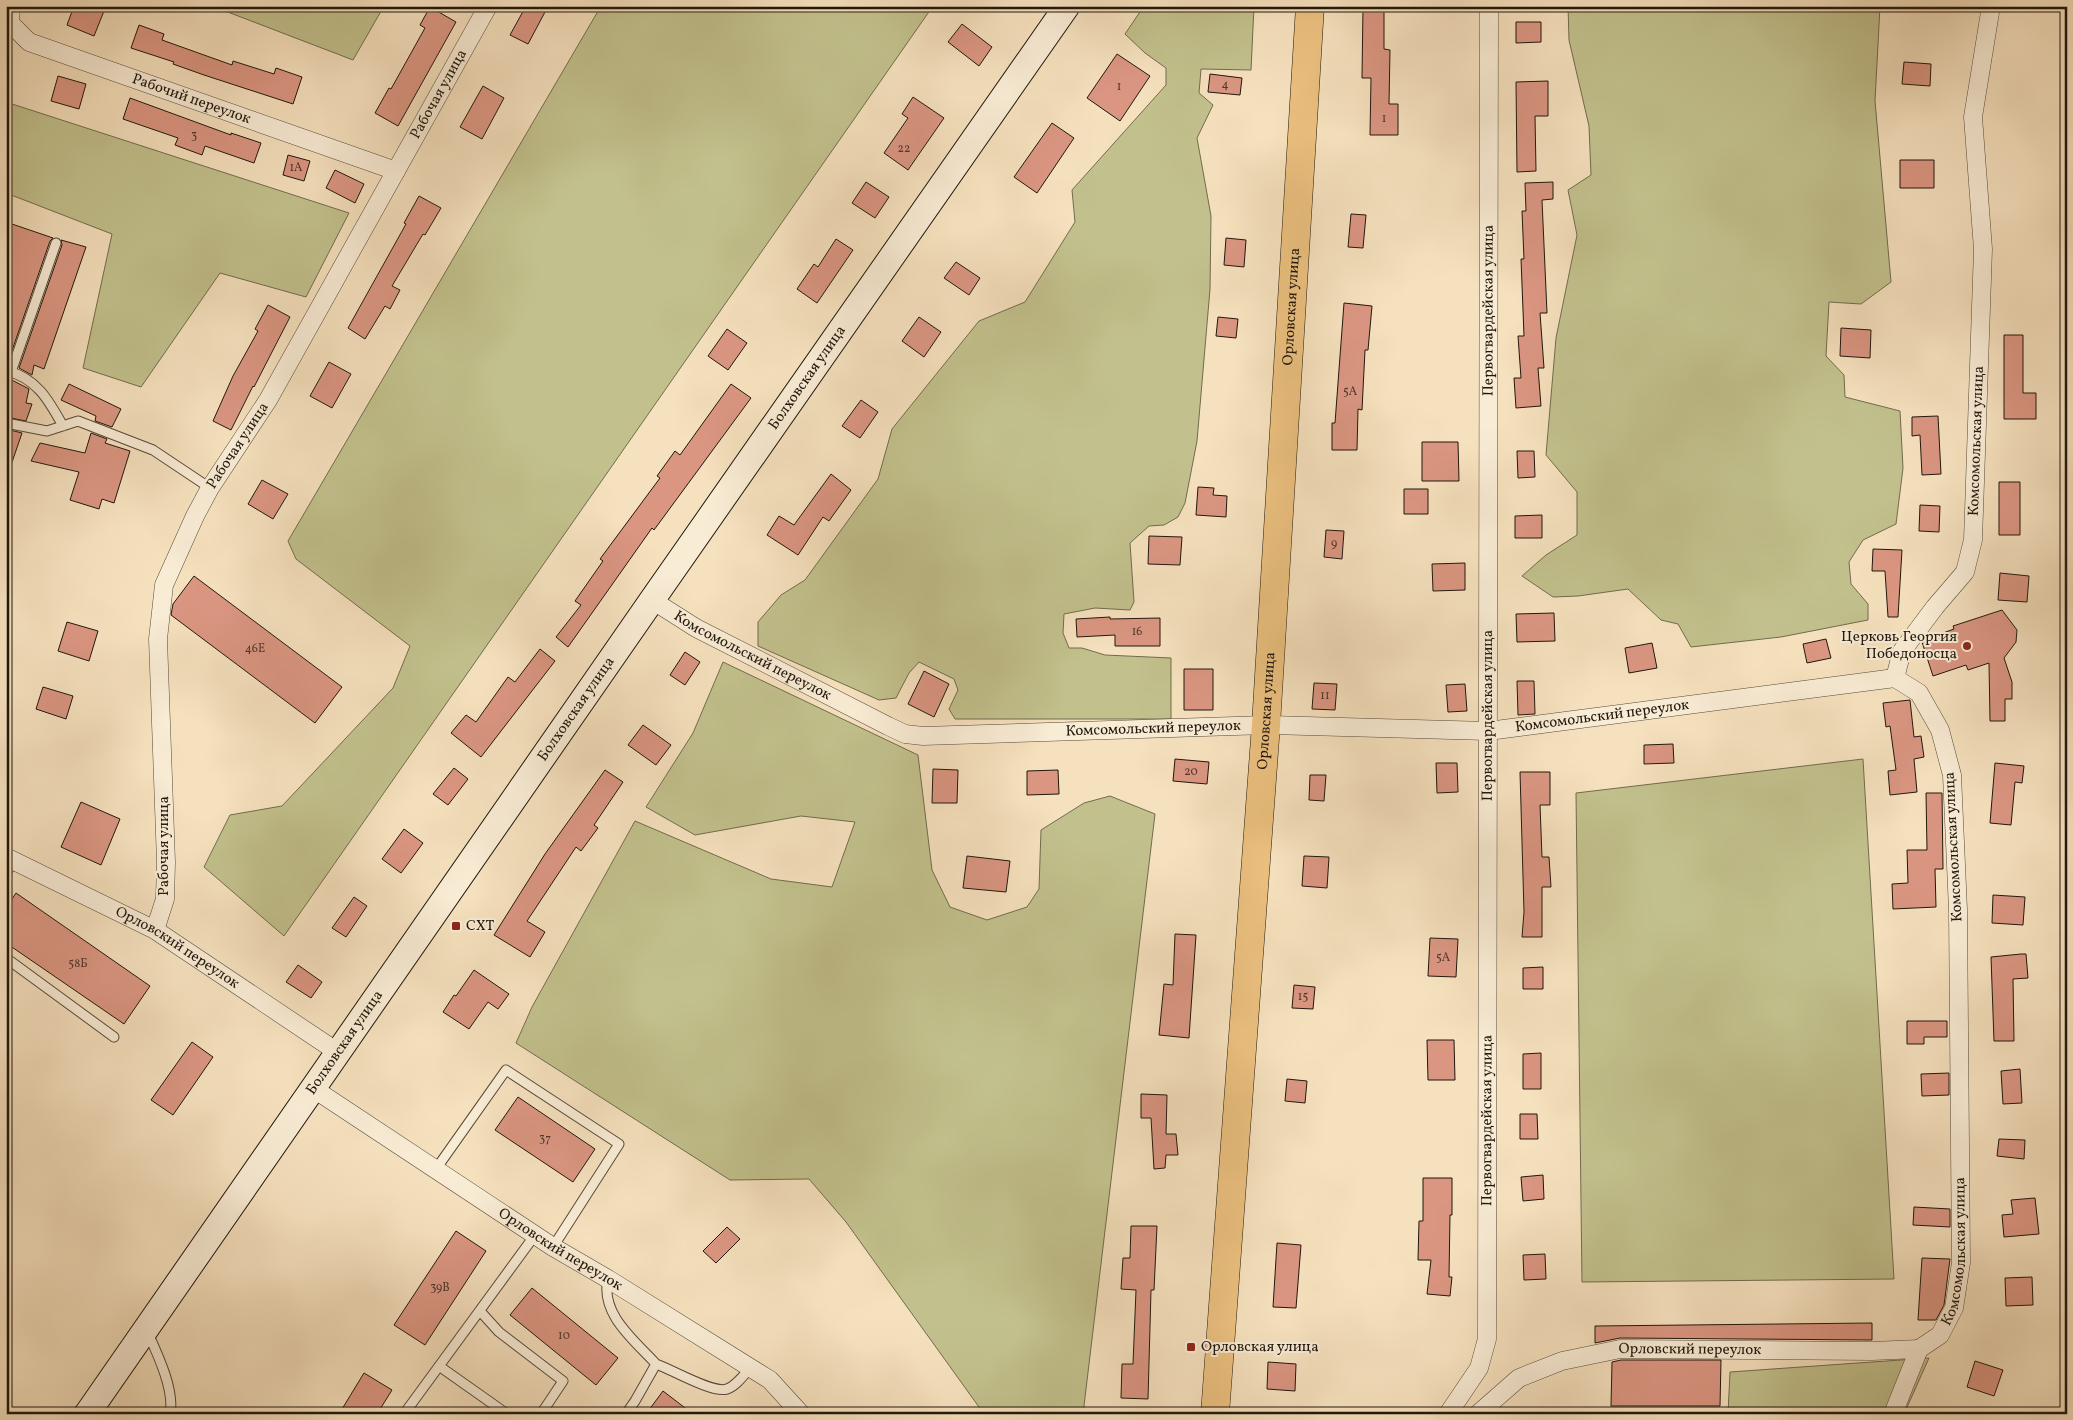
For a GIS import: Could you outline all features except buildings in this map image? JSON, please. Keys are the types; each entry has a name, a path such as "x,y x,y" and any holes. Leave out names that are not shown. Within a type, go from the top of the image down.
{"main road":[{"name":"Болховская улица","path":"87,1414 1067,6"},
{"name":"Орловская улица","path":"1215,1414 1266,726 1310,6"}],"street":[{"name":"Рабочий переулок","path":"11,6 10,23 28,42 396,171"},
{"name":"Рабочая улица","path":"155,930 165,899 166,862 158,639 164,585 195,516 210,488 268,400 488,6"},
{"name":"Первогвардейская улица","path":"1448,1414 1479,1368 1487,1339 1489,6"},
{"name":"Комсомольская улица","path":"1919,1349 1940,1335 1954,1308 1961,1263 1958,910 1952,775 1940,730 1919,693 1896,678 1902,651 1934,606 1965,572 1973,540 1983,249 1973,117 1991,6"},
{"name":"Комсомольский переулок","path":"652,600 696,628 905,734 923,736 1266,726 1488,731 1896,678"},
{"name":"Орловский переулок","path":"9,864 155,930 339,1053"},
{"name":"Орловский переулок","path":"314,1088 553,1247 770,1380 800,1414"},
{"name":"Орловский переулок","path":"1479,1414 1519,1378 1562,1361 1620,1349 1872,1351 1919,1349"},
{"path":"1893,1414 1919,1349"}],"lane":[{"path":"56,243 8,372 28,378 46,396 63,426"},
{"path":"6,423 47,431 78,421 153,450 210,488"},
{"path":"6,958 114,1037"},
{"path":"436,1170 506,1070 618,1144 553,1247"},
{"path":"404,1414 536,1235"},
{"path":"608,1279 605,1291 615,1319 656,1364 715,1389 726,1390 736,1383 750,1368"},
{"path":"480,1311 499,1332 563,1381 541,1414"},
{"path":"146,1329 164,1372 172,1407 170,1414"},
{"path":"626,1414 636,1401 656,1364"},
{"path":"440,1366 507,1414"}],"shaded area":[{"path":"212,6 384,6 353,60"},
{"path":"601,6 933,6 284,936 204,867 230,815 282,806 393,688 410,646 296,559 288,541"},
{"path":"1144,6 1254,6 1251,70 1201,69 1199,93 1213,105 1197,138 1211,216 1210,289 1197,441 1185,503 1178,517 1164,525 1149,526 1130,543 1134,602 1130,610 1095,608 1064,614 1063,633 1069,648 1082,648 1105,655 1171,658 1171,719 955,719 949,709 958,690 954,679 919,662 909,673 896,698 879,700 758,646 758,622 781,595 805,580 878,479 892,429 979,321 1025,302 1075,222 1072,190 1166,85 1166,68 1145,53 1125,34"},
{"path":"1568,6 1880,6 1875,101 1891,282 1861,304 1829,302 1826,356 1844,375 1845,397 1900,411 1903,468 1896,524 1863,540 1849,562 1851,584 1868,604 1868,620 1781,637 1691,647 1678,624 1661,620 1628,589 1578,596 1553,597 1522,576 1546,555 1577,535 1577,492 1546,455 1556,338 1577,235 1568,190 1591,175 1589,126 1569,40"},
{"path":"6,102 349,213 306,297 220,273 141,387 83,368 112,234 6,193"},
{"path":"723,662 918,755 932,870 950,907 987,920 1027,907 1039,889 1041,830 1084,803 1110,796 1155,814 1083,1414 984,1414 846,1222 809,1179 730,1180 516,1043 532,1007 635,821 771,879 832,887 855,822 801,816 695,835 646,807 693,733"},
{"path":"1863,759 1894,1279 1582,1282 1576,793"},
{"path":"1929,1358 1904,1414 1728,1414 1730,1372"}],"place":[{"name":"Церковь Георгия Победоносца","path":"1967,646"},
{"name":"СХТ","path":"456,926"},
{"name":"Орловская улица","path":"1191,1347"}]}
